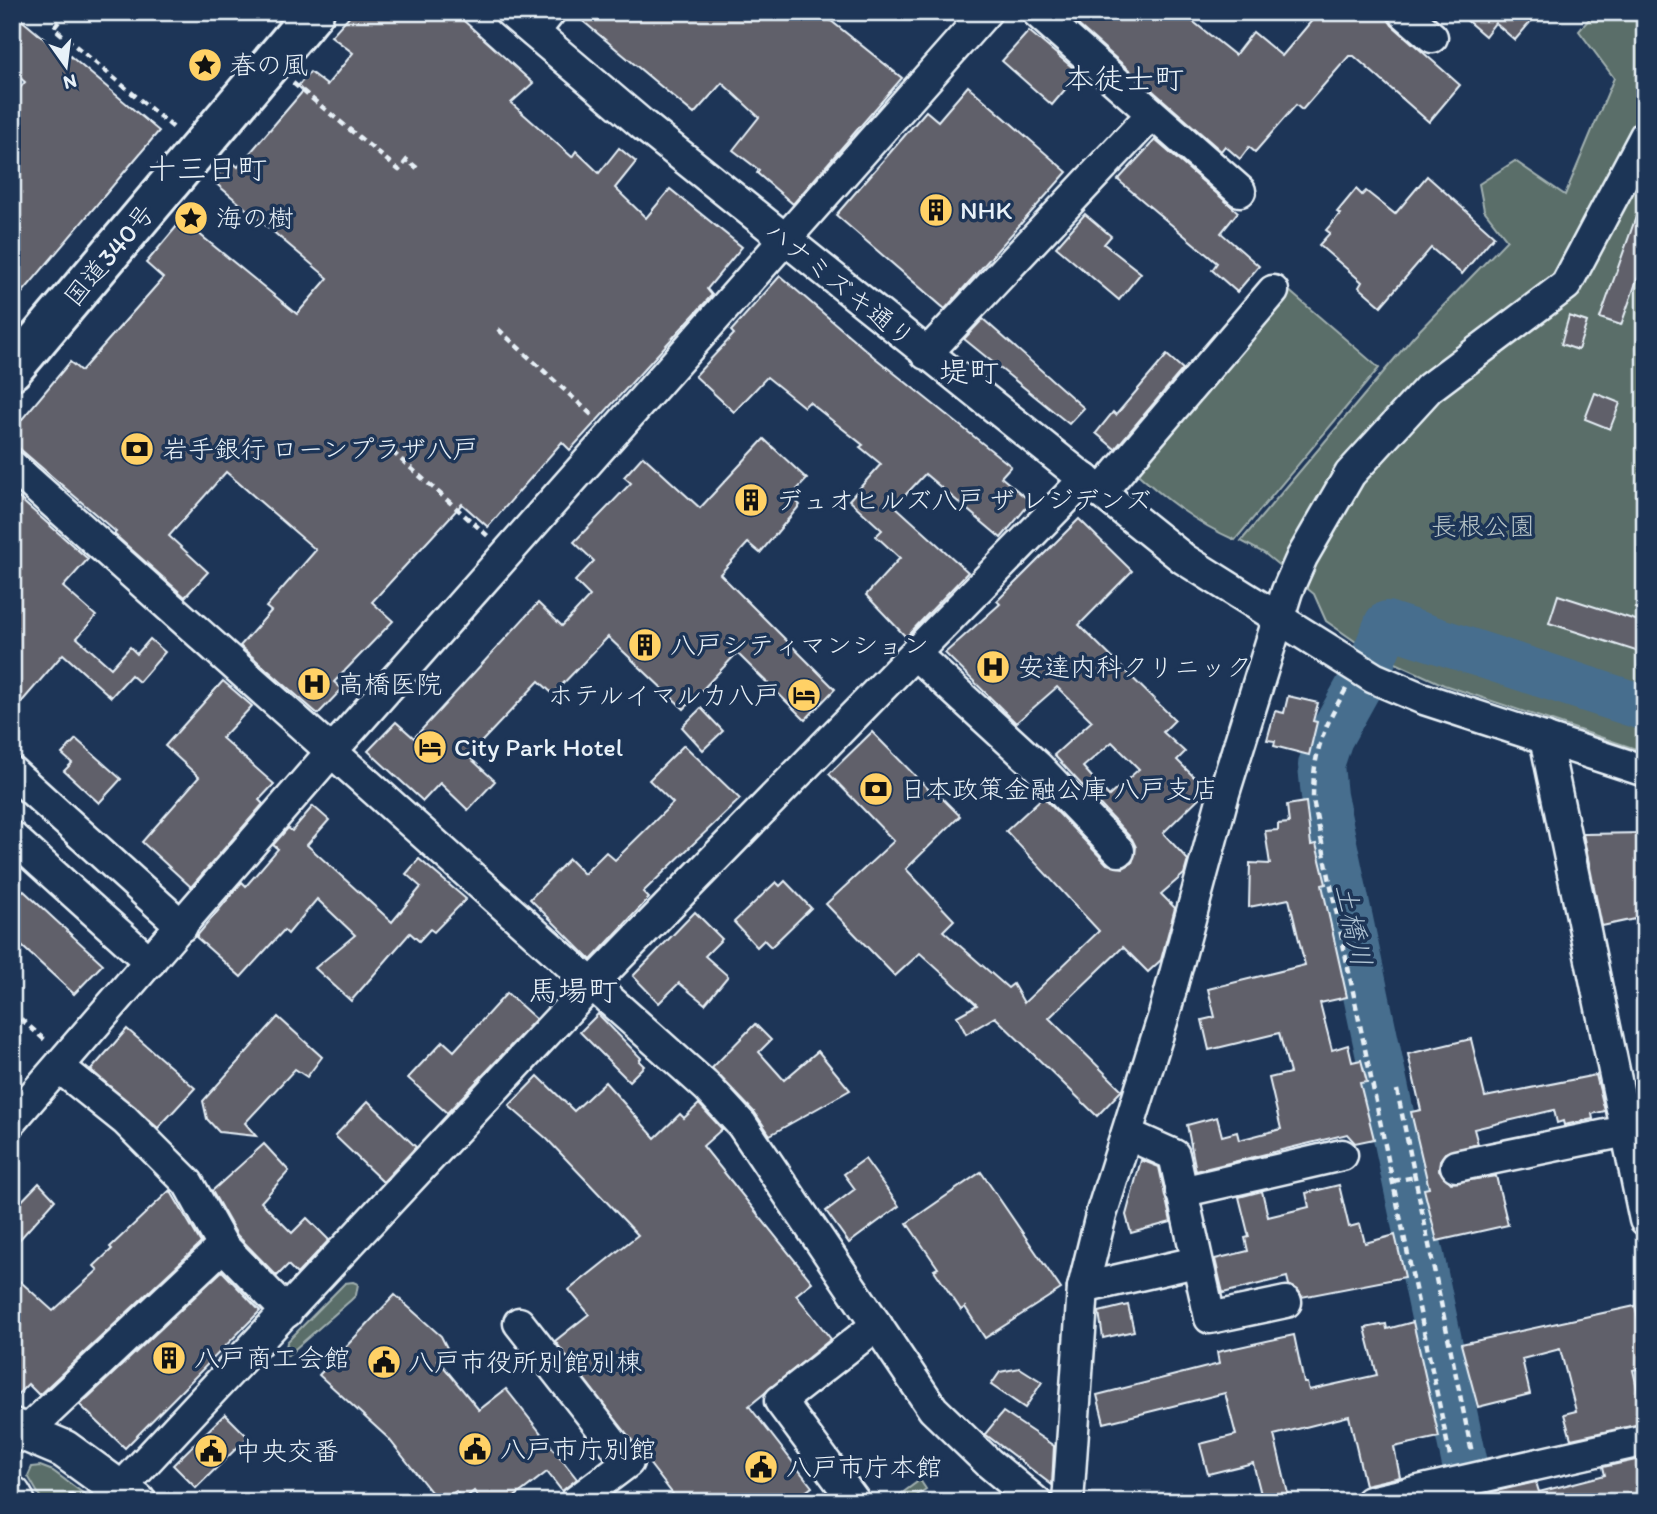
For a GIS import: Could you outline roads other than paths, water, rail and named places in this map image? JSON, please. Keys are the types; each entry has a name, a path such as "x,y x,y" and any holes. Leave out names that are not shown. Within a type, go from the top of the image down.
{"highway":[{"name":"国道340号","path":"12,370 314,12"}],"main road":[{"path":"20,1429 64,1449 129,1495"},
{"path":"12,1495 16,1502"}],"street":[{"name":"ハナミズキ通り","path":"510,12 542,22 786,240 1184,559 1278,620 1386,683 1420,698 1645,771"},
{"path":"12,1120 331,752 986,12"},
{"path":"1403,12 1432,37"},
{"path":"1053,17 1152,114 1240,191"},
{"path":"926,354 1152,114"},
{"path":"1068,1502 1083,1288 1101,1215 1128,1134 1224,793 1278,620 1302,557 1350,474 1429,388 1566,285 1645,136"},
{"path":"129,1495 287,1312 591,985 915,654 1093,485 1272,291"},
{"path":"12,466 707,1087 742,1125 933,1409 989,1463 1036,1502"},
{"path":"915,654 1037,765 1119,851"},
{"path":"1545,738 1645,1220"},
{"path":"12,772 131,879 147,872 187,920"},
{"path":"12,837 150,962"},
{"path":"62,1063 125,1120 188,1184 223,1246 287,1312"},
{"path":"1456,1166 1626,1131"},
{"path":"1128,1134 1174,1155 1210,1318 1286,1302"},
{"path":"1181,1192 1342,1155"},
{"path":"20,1429 223,1246"},
{"path":"1083,1288 1196,1262"},
{"path":"519,1322 628,1462 575,1502"},
{"path":"855,1502 780,1401 877,1325"},
{"path":"1370,1502 1645,1440"}],"waterway":[{"name":"土橋川","path":"1473,1502 1324,796 1321,765 1330,738 1371,664 1387,624 1645,708"}],"place":[{"name":"春の風","path":"205,65"},
{"name":"NHK","path":"936,210"},
{"name":"海の樹","path":"191,218"},
{"name":"岩手銀行 ローンプラザ八戸","path":"137,449"},
{"name":"デュオヒルズ八戸 ザ レジデンズ","path":"751,500"},
{"name":"八戸シティマンション","path":"645,645"},
{"name":"安達内科クリニック","path":"993,667"},
{"name":"高橋医院","path":"314,684"},
{"name":"ホテルイマルカ八戸","path":"804,695"},
{"name":"City Park Hotel","path":"430,747"},
{"name":"日本政策金融公庫 八戸支店","path":"876,789"},
{"name":"八戸商工会館","path":"169,1358"},
{"name":"八戸市役所別館別棟","path":"384,1362"},
{"name":"八戸市庁別館","path":"475,1449"},
{"name":"中央交番","path":"211,1451"},
{"name":"八戸市庁本館","path":"761,1467"}],"district":[{"name":"本徒士町","path":"1124,79"},
{"name":"十三日町","path":"207,169"},
{"name":"堤町","path":"969,372"},
{"name":"馬場町","path":"573,991"}],"park label":[{"name":"長根公園","path":"1483,526"}]}
